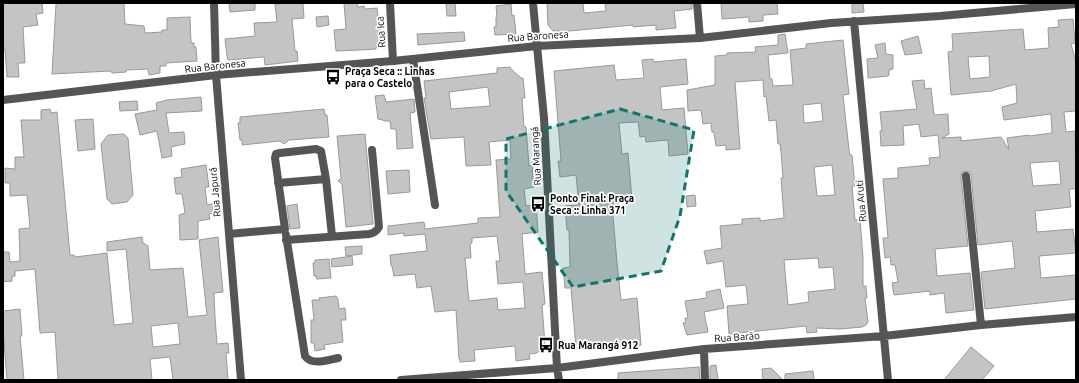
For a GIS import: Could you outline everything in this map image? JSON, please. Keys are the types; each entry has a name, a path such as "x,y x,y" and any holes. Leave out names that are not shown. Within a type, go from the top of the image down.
{"street":[{"name":"Rua Japurá","path":"214,3 216,75 241,380"},
{"name":"Rua Ica","path":"390,3 393,61"},
{"name":"Rua Marangá","path":"533,3 544,118 557,368 559,380"},
{"path":"696,3 700,38"},
{"name":"Rua Baronesa","path":"3,100 216,75 393,61 537,46 700,38 854,21 1027,6 1076,4"},
{"name":"Rua Aruti","path":"854,21 888,380"},
{"path":"412,59 435,205"},
{"path":"332,236 326,179 321,151 316,148 276,154 275,158 286,240 305,356 308,360 313,362 338,358"},
{"path":"286,240 373,233 379,227 372,150"},
{"path":"966,176 982,325"},
{"path":"278,183 326,179"},
{"path":"229,234 285,229"},
{"name":"Rua Barão","path":"401,380 557,368 704,349 884,336 982,325 1076,317"},
{"path":"704,349 705,380"}],"highlighted area":[{"path":"620,109 694,130 680,216 661,271 573,287 506,191 506,139"}],"building":[{"path":"3,3 42,3 43,13 36,14 38,25 23,27 25,63 18,63 19,77 7,77 5,49 3,49"},
{"path":"124,3 125,24 144,26 145,33 162,32 162,30 167,30 167,18 190,17 191,43 194,43 194,47 196,47 197,61 166,63 166,66 160,66 160,73 149,75 148,69 126,70 126,72 112,73 111,71 52,74 56,4"},
{"path":"229,3 255,3 255,10 230,12"},
{"path":"303,3 304,18 292,19 295,51 297,51 298,61 265,65 264,57 228,60 225,39 255,36 254,23 277,22 275,4"},
{"path":"344,3 357,3 358,7 364,6 365,9 377,8 382,47 376,47 376,49 336,51 334,30 346,29"},
{"path":"446,3 455,3 456,16 447,16"},
{"path":"547,3 583,3 584,13 606,11 605,4 615,3 692,3 692,9 674,11 676,28 656,30 656,25 633,27 633,25 559,32 553,31 548,25"},
{"path":"721,3 777,3 778,14 763,15 763,21 749,22 749,17 722,19"},
{"path":"852,3 863,3 864,12 852,13"},
{"path":"511,4 516,34 495,35 494,27 496,27 497,17 496,6"},
{"path":"328,16 329,25 317,27 316,17"},
{"path":"1073,19 1075,43 1071,44 1076,62 1076,111 1064,112 1066,132 1075,131 1076,189 1069,189 1071,207 1035,211 1037,232 1073,229 1076,253 1039,256 1041,278 1076,275 1076,299 985,309 981,272 1015,268 1013,247 1012,241 978,245 971,175 970,172 966,171 962,172 961,177 968,246 935,249 937,276 970,273 974,310 946,313 944,293 930,295 930,291 894,295 892,283 898,282 895,265 891,265 890,257 885,258 883,238 888,238 883,179 898,178 898,168 930,165 929,158 940,157 938,135 921,137 919,124 903,126 904,145 881,146 880,131 882,131 880,112 917,109 912,81 924,80 925,89 931,88 934,115 948,114 949,134 942,138 961,137 961,141 1001,137 1009,150 1007,138 1052,133 1051,114 1004,120 1002,107 1017,103 1016,84 991,91 951,95 948,52 953,51 952,34 1023,29 1025,50 1049,48 1048,28 1059,27 1058,20","holes":["989,56 990,77 970,79 968,57","1059,161 1061,184 1033,186 1030,163"]},
{"path":"464,32 465,41 418,45 417,34"},
{"path":"785,34 788,53 768,55 770,79 772,79 773,86 793,85 790,50 806,48 806,44 843,40 849,94 843,95 849,150 850,155 852,155 855,186 852,186 855,220 860,219 863,258 863,286 866,286 867,298 865,298 868,322 862,327 840,329 816,328 817,332 807,333 806,326 729,334 727,306 748,304 746,285 726,287 723,261 707,264 704,251 722,248 720,226 742,224 742,219 760,218 760,221 784,218 781,152 780,144 778,144 776,120 769,121 766,96 764,97 763,80 735,82 740,149 726,150 726,145 716,146 711,123 703,124 701,110 688,111 687,90 715,85 715,56 727,55 727,53 756,52 755,47 778,45 778,35","holes":["821,103 823,121 804,123 803,105","832,165 835,195 817,196 814,167","818,258 819,268 833,267 835,289 808,292 809,302 788,305 784,260"]},
{"path":"918,36 922,53 905,55 901,41"},
{"path":"885,43 886,54 893,55 893,69 889,70 888,76 868,78 867,59 878,58 875,45"},
{"path":"653,59 654,62 686,59 688,84 660,87 662,110 684,108 688,154 669,156 668,140 646,142 645,136 640,137 638,122 619,123 622,154 628,153 632,200 612,204 617,263 621,300 637,298 641,345 623,348 623,346 597,348 597,346 576,348 571,288 565,288 563,268 570,267 569,230 567,230 565,206 579,205 576,175 560,177 558,161 561,161 554,71 614,65 616,80 644,78 642,60"},
{"path":"510,67 521,78 523,78 525,98 522,98 524,127 526,127 529,166 532,165 534,187 524,189 526,206 536,204 538,232 522,234 525,274 542,272 545,304 542,305 545,345 537,353 529,354 530,359 516,361 515,346 474,350 475,361 460,362 456,310 435,312 431,286 417,288 415,274 394,276 391,266 390,255 427,251 425,234 404,236 404,233 388,235 388,226 424,222 425,229 478,223 478,218 500,217 496,160 511,159 510,140 489,142 491,165 466,166 464,137 431,139 424,98 426,98 424,81 497,73 497,68","holes":["488,87 490,106 451,109 449,92","497,236 500,261 496,261 498,284 523,282 525,308 498,310 497,298 469,301 465,258 471,258 470,244 472,243 472,238"]},
{"path":"384,95 386,102 414,99 415,112 410,113 413,148 397,149 396,129 391,129 390,121 378,119 375,96"},
{"path":"201,97 202,111 166,113 169,133 184,132 185,144 171,147 172,156 162,158 157,131 140,135 135,114 157,110 156,103 167,100"},
{"path":"137,101 138,110 120,111 119,102"},
{"path":"50,109 51,113 57,112 70,255 74,255 75,257 107,253 114,325 133,323 126,249 107,251 107,242 142,237 143,243 148,246 150,270 183,268 188,317 207,315 199,240 218,237 223,292 214,293 215,317 217,344 228,343 229,353 226,353 228,380 173,380 170,357 150,359 152,380 58,380 55,332 40,333 35,269 15,271 15,276 12,276 12,281 3,282 3,252 9,252 10,262 20,261 19,229 30,228 27,195 10,196 10,183 5,183 5,168 15,169 15,157 24,157 21,120 41,120 41,110","holes":["178,323 180,344 153,347 151,326"]},
{"path":"324,109 325,115 327,115 329,137 289,140 284,144 280,141 242,145 238,123 240,123 240,117"},
{"path":"93,119 95,149 78,151 75,120"},
{"path":"124,134 128,138 133,195 127,202 112,204 107,199 101,144 108,135"},
{"path":"365,134 373,224 346,227 342,184 338,181 341,178 337,136"},
{"path":"206,165 209,187 205,187 207,205 215,203 216,213 209,214 210,219 198,221 198,239 180,240 179,215 185,213 182,194 176,194 174,178 182,177 181,169"},
{"path":"409,170 410,192 388,194 386,171"},
{"path":"695,195 696,206 687,207 686,196"},
{"path":"297,204 300,228 290,229 287,206"},
{"path":"362,246 362,254 346,256 345,247"},
{"path":"352,256 353,265 332,267 331,259"},
{"path":"329,259 331,278 317,279 316,276 314,276 313,263 315,263 315,260"},
{"path":"720,289 724,308 704,312 708,332 687,335 683,323 686,322 685,318 688,318 685,301 707,298 706,292"},
{"path":"336,296 338,299 339,309 345,308 346,320 341,320 343,342 324,345 325,349 315,351 314,343 311,343 311,320 314,320 312,300 320,300 319,298"},
{"path":"20,309 22,336 20,336 24,380 7,380 3,311"},
{"path":"971,347 994,366 982,380 944,380"},
{"path":"716,365 718,380 710,380 710,366"},
{"path":"699,367 700,380 618,380 618,373"},
{"path":"771,368 783,380 763,380 762,369"},
{"path":"813,371 814,380 785,380 785,374"}],"place":[{"name":"Praça Seca :: Linhas para o Castelo","path":"333,77"},
{"name":"Ponto Final: Praça Seca :: Linha 371","path":"538,204"},
{"name":"Rua Marangá 912","path":"546,345"}]}
